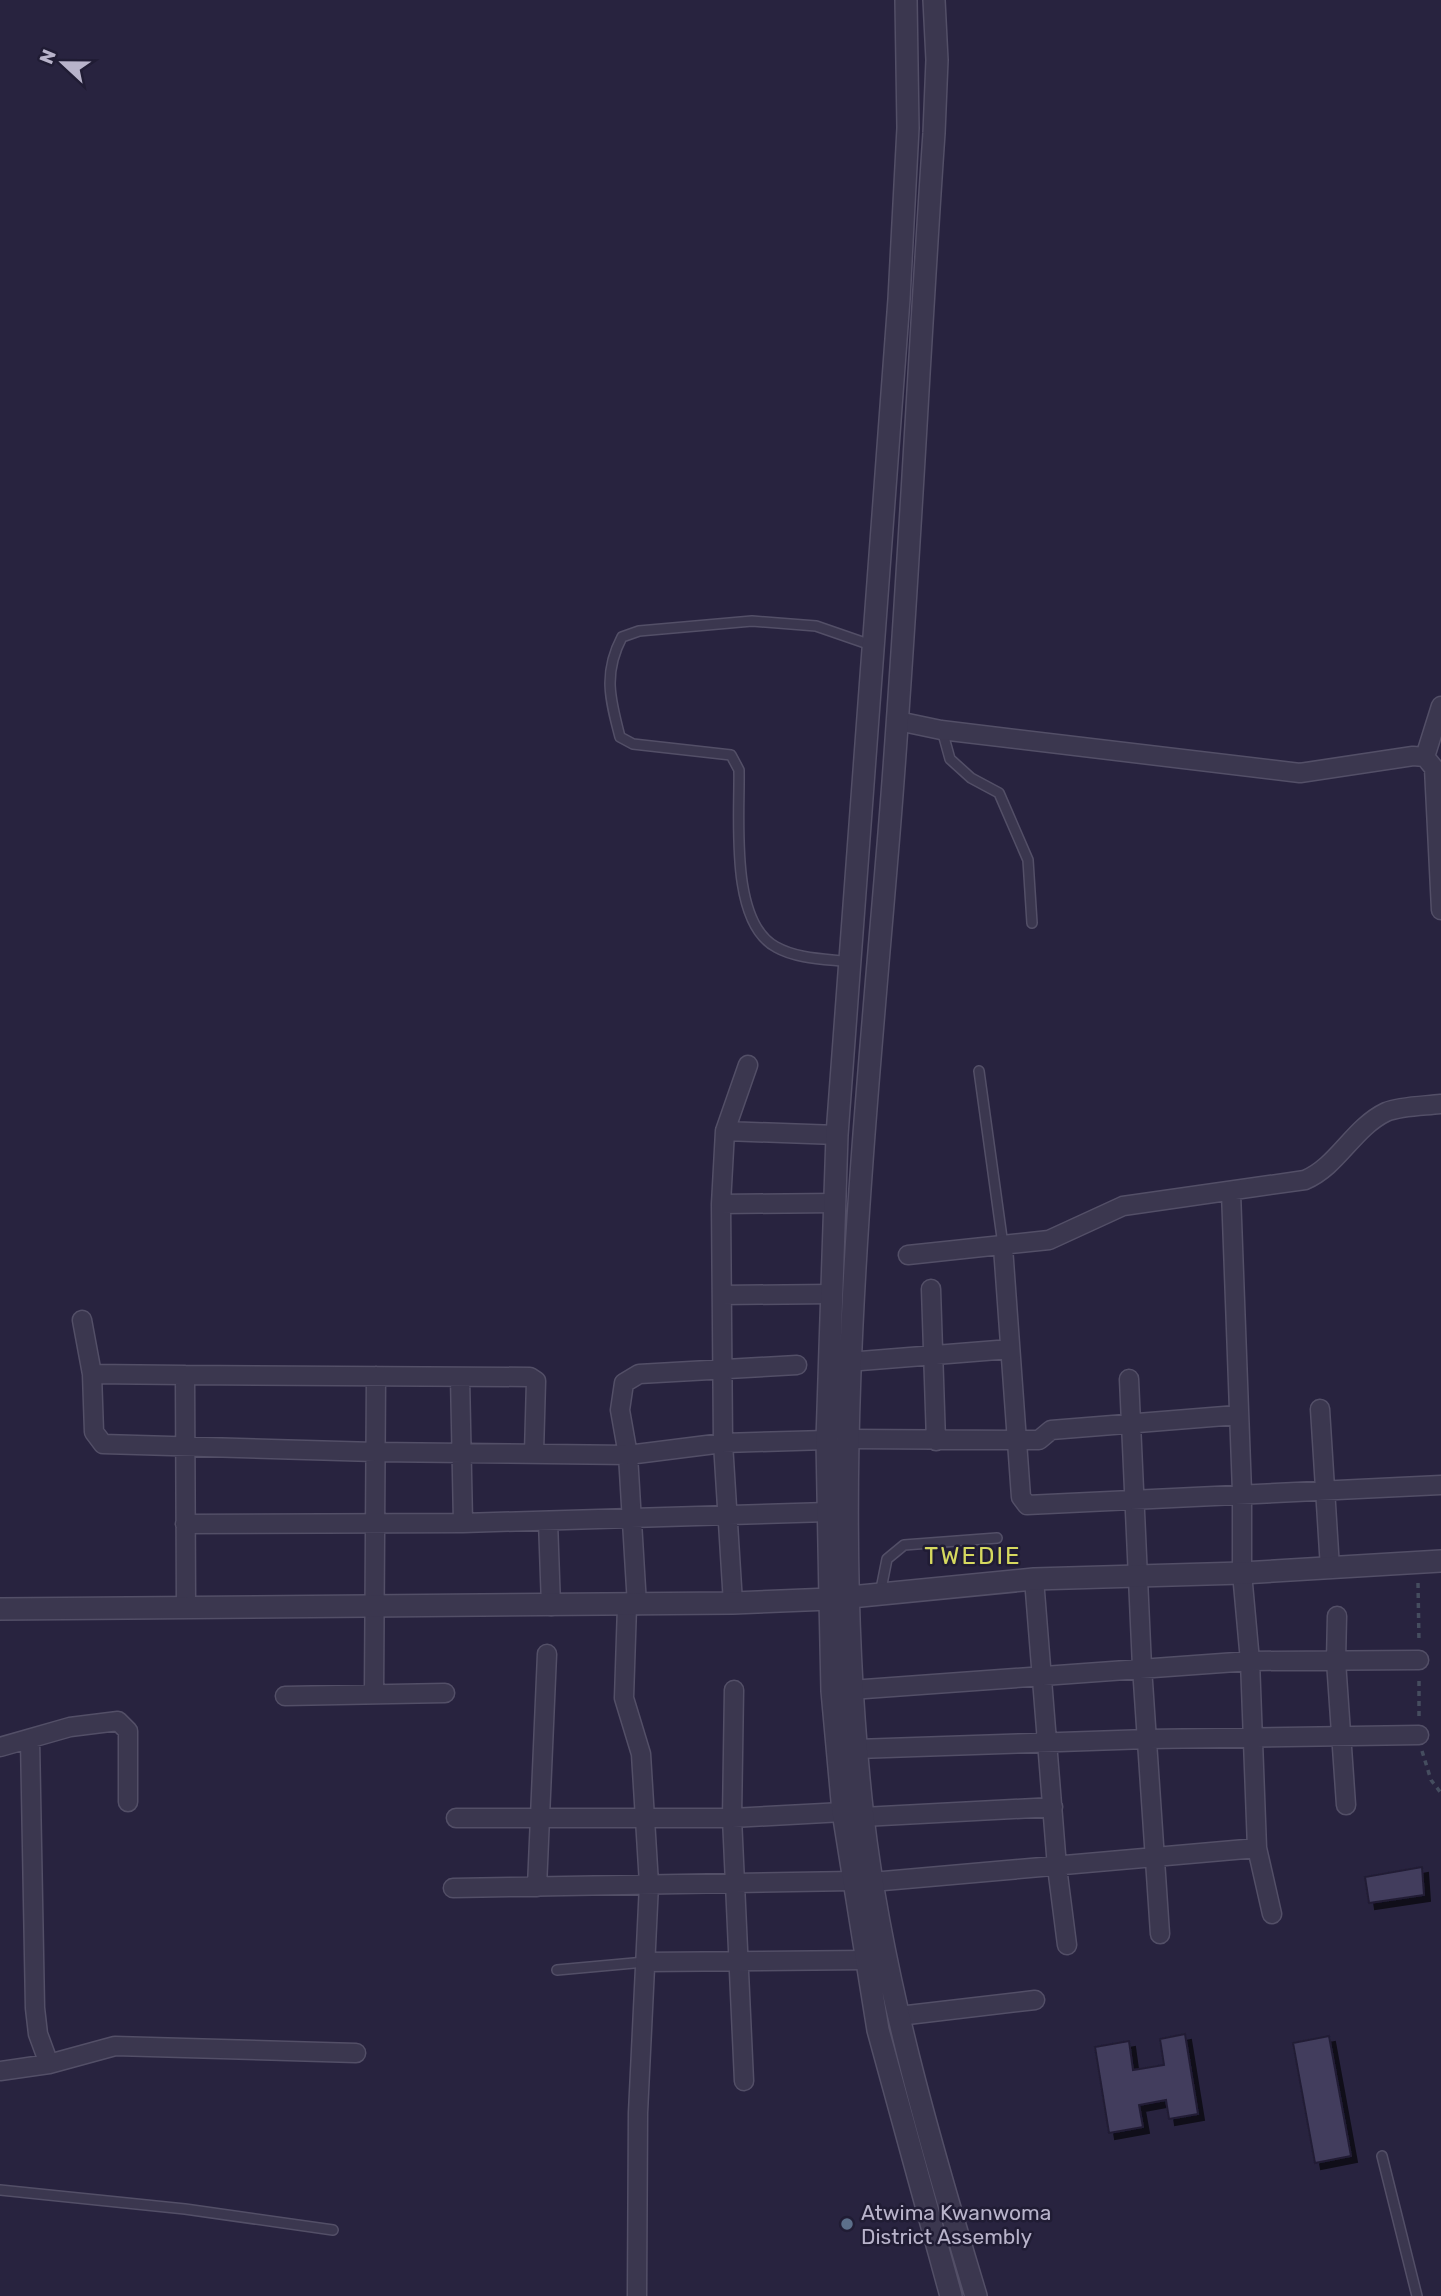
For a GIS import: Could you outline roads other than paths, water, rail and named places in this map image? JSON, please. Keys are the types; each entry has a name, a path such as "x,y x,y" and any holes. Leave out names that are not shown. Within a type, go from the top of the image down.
{"street":[{"path":"906,0 908,128 837,1135 832,1294 838,1440 839,1598 832,1691 863,1881 976,2296"},
{"path":"853,1815 857,1749 828,1512 848,1362 898,722 934,133 937,60 934,0"},
{"path":"1425,757 1441,706"},
{"path":"898,722 942,730 1300,773 1413,756 1425,757 1434,768 1441,910"},
{"path":"733,1603 723,1443 721,1204 725,1131 748,1065"},
{"path":"908,1255 1003,1247 1064,1236 1090,1219 1123,1206 1305,1181 1320,1174 1357,1133 1386,1112 1441,1104"},
{"path":"725,1131 837,1135"},
{"path":"1231,1192 1237,1415 1242,1492 1242,1573 1250,1661 1257,1849 1272,1914"},
{"path":"721,1204 835,1203"},
{"path":"1003,1247 1021,1497 1027,1505 1242,1492 1441,1485"},
{"path":"931,1289 936,1441"},
{"path":"722,1295 832,1294"},
{"path":"82,1320 92,1374 94,1432 97,1441 103,1444 375,1452 628,1455 723,1443 1039,1440 1051,1430 1237,1415"},
{"path":"848,1362 1010,1349"},
{"path":"637,2296 638,2113 649,1884 640,1754 624,1698 632,1606 628,1455 620,1410 624,1383 639,1374 797,1365"},
{"path":"92,1374 530,1377 536,1381 534,1453"},
{"path":"185,1375 186,1606"},
{"path":"374,1694 376,1376"},
{"path":"460,1377 463,1523"},
{"path":"1129,1379 1142,1667 1160,1934"},
{"path":"1320,1409 1330,1568"},
{"path":"185,1524 373,1521 463,1523 828,1512"},
{"path":"548,1521 551,1606"},
{"path":"5,1612 186,1606 632,1606 733,1603 839,1598 1034,1578 1242,1573 1441,1561"},
{"path":"1034,1578 1057,1867 1068,1945"},
{"path":"1337,1616 1336,1661 1346,1805"},
{"path":"537,1887 547,1654"},
{"path":"851,1690 1250,1661 1419,1660"},
{"path":"734,1690 732,1818 744,2081"},
{"path":"285,1696 445,1693"},
{"path":"0,1747 70,1727 118,1721 128,1731 128,1802"},
{"path":"857,1749 1147,1739 1419,1735"},
{"path":"30,1739 35,2008 38,2034 49,2064"},
{"path":"456,1818 732,1818 1053,1807"},
{"path":"453,1888 863,1881 1257,1849"},
{"path":"863,1881 866,1959 878,2030 951,2296"},
{"path":"645,1962 866,1959"},
{"path":"899,2016 1035,2000"},
{"path":"0,2071 49,2064 116,2046 356,2053"}],"lane":[{"path":"850,962 807,956 776,947 758,933 748,908 741,876 739,770 731,755 634,744 620,737 609,692 612,655 622,637 639,631 752,621 816,626 873,646"},
{"path":"942,730 950,759 971,778 999,793 1028,860 1031,923"},
{"path":"979,1071 1003,1247"},
{"path":"880,1594 887,1559 904,1545 997,1538"},
{"path":"557,1970 645,1962"},
{"path":"1382,2156 1417,2296"},
{"path":"0,2190 185,2209 333,2231"}],"place":[{"name":"Atwima Kwanwoma District Assembly","path":"847,2224"}],"district":[{"name":"TWEDIE","path":"973,1556"}]}
